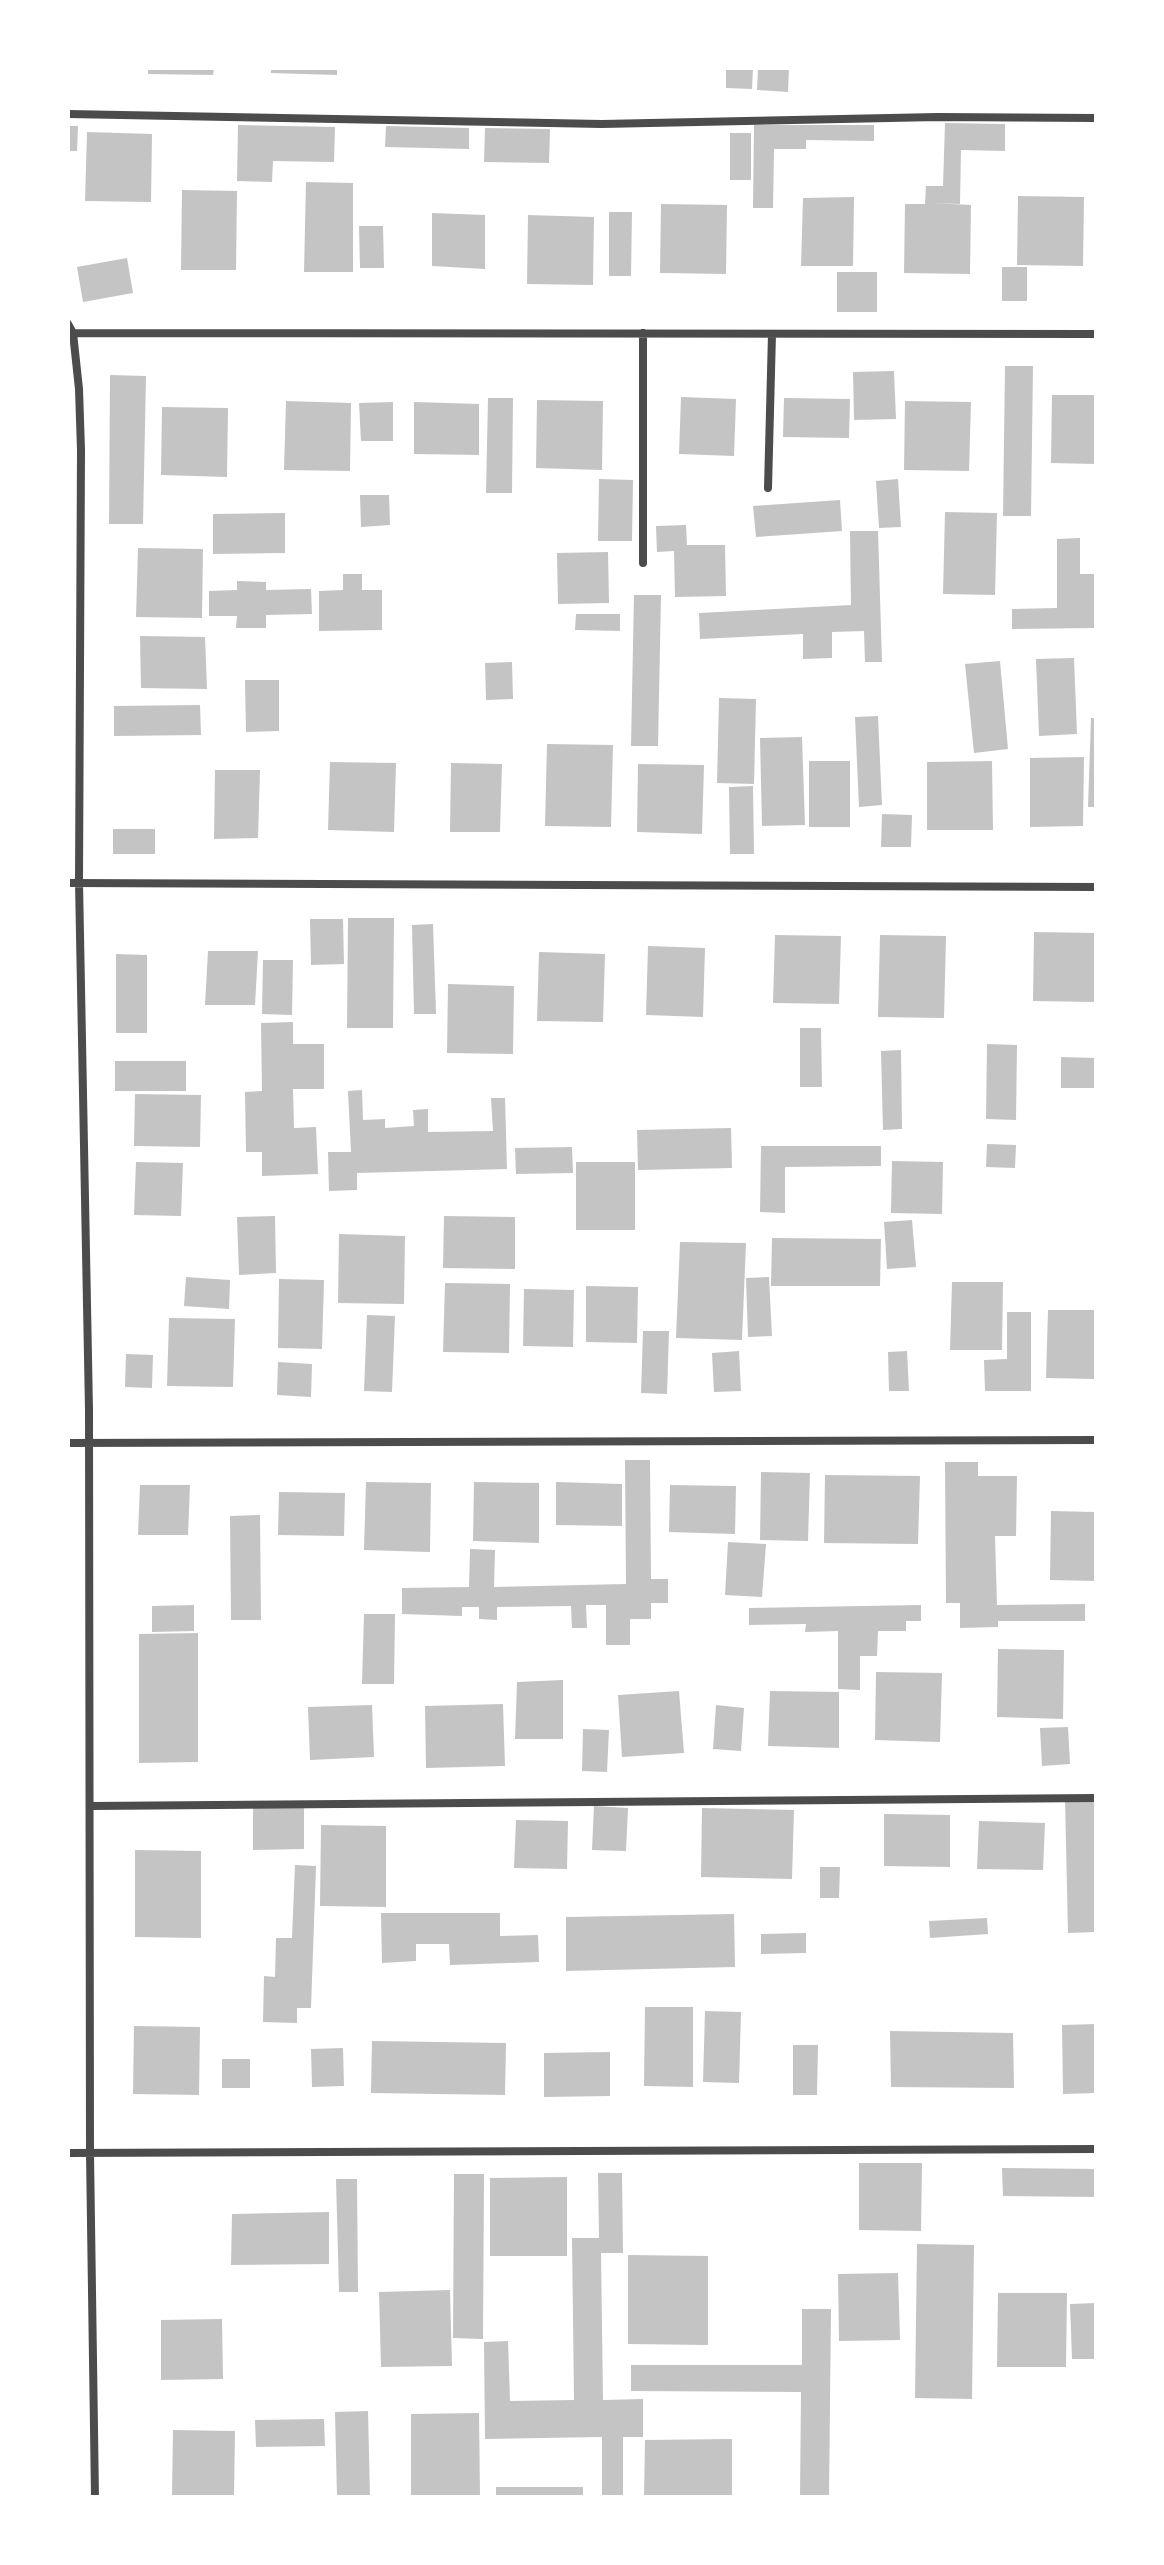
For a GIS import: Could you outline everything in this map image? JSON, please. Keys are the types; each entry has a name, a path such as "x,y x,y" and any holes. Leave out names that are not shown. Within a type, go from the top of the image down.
{"street":[{"path":"68,114 602,124 937,117 1096,118"},
{"path":"95,2497 90,2154 89,1443 79,882 81,450 79,389 70,328 1096,334"},
{"path":"643,333 643,563"},
{"path":"768,488 772,334"},
{"path":"68,883 1096,887"},
{"path":"68,1443 1096,1440"},
{"path":"91,1806 1096,1798"},
{"path":"68,2153 1096,2149"}],"building":[{"path":"148,68 214,68 213,75 148,74"},
{"path":"271,68 337,68 337,75 271,73"},
{"path":"726,68 753,68 752,89 726,88"},
{"path":"758,68 789,68 788,92 757,90"},
{"path":"945,123 1005,124 1005,151 961,150 960,204 932,203 971,205 970,274 904,273 905,204 925,204 926,186 943,186"},
{"path":"238,125 335,127 334,162 273,161 272,182 237,181"},
{"path":"754,125 874,125 874,141 806,140 806,149 774,149 773,208 753,208"},
{"path":"68,126 78,126 77,151 68,151"},
{"path":"386,126 469,128 469,149 385,147"},
{"path":"485,128 550,129 549,163 484,162"},
{"path":"87,132 152,134 151,202 85,201"},
{"path":"730,133 751,133 751,180 730,180"},
{"path":"306,182 353,183 353,272 304,272"},
{"path":"182,190 237,191 236,270 181,270"},
{"path":"1018,196 1084,197 1083,266 1017,265"},
{"path":"854,197 853,266 801,266 803,198"},
{"path":"661,204 727,205 726,274 660,273"},
{"path":"609,212 632,212 631,276 609,276"},
{"path":"432,213 485,215 485,269 432,266"},
{"path":"528,215 594,217 593,285 527,284"},
{"path":"359,226 383,226 384,268 360,268"},
{"path":"127,258 133,293 83,302 77,267"},
{"path":"1002,267 1027,267 1027,301 1002,301"},
{"path":"837,272 877,272 877,312 837,312"},
{"path":"1005,366 1033,366 1031,516 1003,516"},
{"path":"894,371 896,419 854,420 853,372"},
{"path":"110,375 146,376 143,524 109,524"},
{"path":"1052,395 1096,395 1096,464 1051,463"},
{"path":"681,397 736,399 734,456 679,454"},
{"path":"488,398 513,398 512,493 486,493"},
{"path":"784,398 850,399 849,438 783,437"},
{"path":"537,400 603,401 602,470 536,468"},
{"path":"286,401 351,403 350,471 284,470"},
{"path":"905,401 971,402 969,471 904,470"},
{"path":"393,402 393,441 361,441 359,403"},
{"path":"414,402 479,404 479,455 414,454"},
{"path":"162,407 228,408 227,477 161,475"},
{"path":"599,479 633,480 632,541 598,541"},
{"path":"898,479 901,527 879,528 876,481"},
{"path":"360,495 389,495 390,525 361,527"},
{"path":"840,500 842,531 756,537 753,506"},
{"path":"945,512 997,513 995,595 943,594"},
{"path":"285,513 285,553 213,554 213,514"},
{"path":"686,525 687,545 725,545 726,596 675,597 674,551 657,552 656,526"},
{"path":"850,531 878,531 882,662 865,662 864,631 832,632 832,658 803,659 803,634 700,639 699,613 851,605"},
{"path":"1080,538 1080,574 1096,574 1096,628 1012,629 1012,609 1057,608 1057,539"},
{"path":"138,548 203,549 202,618 136,617"},
{"path":"608,552 609,603 558,604 557,553"},
{"path":"343,574 362,574 362,590 382,590 382,630 319,631 319,591 343,590"},
{"path":"237,581 266,582 266,590 311,589 312,614 266,615 266,628 236,628 237,616 209,616 209,591 237,590"},
{"path":"634,595 661,595 658,746 631,746"},
{"path":"576,614 620,614 620,631 575,630"},
{"path":"140,636 205,637 207,689 141,688"},
{"path":"1074,658 1077,734 1039,736 1036,659"},
{"path":"1000,661 1008,749 974,753 965,664"},
{"path":"512,662 513,699 486,700 485,663"},
{"path":"245,680 279,680 279,731 246,732"},
{"path":"719,698 756,699 754,784 717,783"},
{"path":"200,705 201,735 114,736 114,706"},
{"path":"878,716 882,805 859,807 855,717"},
{"path":"1091,718 1096,718 1096,807 1088,807"},
{"path":"802,737 805,825 762,826 760,738"},
{"path":"547,744 613,745 611,827 545,826"},
{"path":"1084,757 1083,826 1030,827 1030,758"},
{"path":"809,761 850,761 850,827 809,827"},
{"path":"992,761 993,830 927,830 927,762"},
{"path":"330,762 396,763 394,832 328,830"},
{"path":"451,763 502,764 500,832 450,832"},
{"path":"638,764 704,765 702,834 637,832"},
{"path":"215,770 260,770 258,838 214,839"},
{"path":"753,786 754,854 730,854 729,787"},
{"path":"882,814 912,815 911,847 881,847"},
{"path":"113,829 155,829 155,854 113,854"},
{"path":"348,918 394,918 393,1028 347,1028"},
{"path":"310,919 343,919 344,964 311,965"},
{"path":"433,924 436,1014 414,1014 412,925"},
{"path":"1034,932 1096,933 1096,1002 1033,1001"},
{"path":"775,935 841,936 839,1004 773,1003"},
{"path":"880,935 946,936 944,1018 878,1017"},
{"path":"648,946 705,948 703,1017 646,1015"},
{"path":"208,951 258,951 255,1005 205,1005"},
{"path":"539,952 605,954 603,1022 537,1021"},
{"path":"116,954 147,955 147,1033 116,1033"},
{"path":"263,960 293,960 292,1015 262,1014"},
{"path":"448,984 514,986 513,1054 447,1053"},
{"path":"293,1022 293,1044 324,1044 324,1089 293,1089 294,1128 316,1127 318,1174 262,1176 262,1152 246,1152 245,1092 262,1091 261,1023"},
{"path":"800,1028 821,1028 822,1087 800,1087"},
{"path":"987,1044 1017,1045 1016,1120 986,1119"},
{"path":"901,1050 902,1129 883,1130 881,1051"},
{"path":"1061,1057 1096,1058 1096,1088 1061,1088"},
{"path":"115,1061 186,1061 186,1091 115,1091"},
{"path":"362,1090 363,1120 385,1119 385,1128 414,1126 413,1110 428,1109 428,1132 493,1131 491,1098 505,1098 507,1169 357,1173 357,1190 329,1191 328,1152 351,1152 348,1091"},
{"path":"135,1094 201,1095 200,1147 134,1146"},
{"path":"731,1128 732,1168 638,1170 637,1130"},
{"path":"987,1144 1016,1145 1015,1168 986,1167"},
{"path":"761,1146 881,1146 881,1166 785,1167 785,1213 760,1212"},
{"path":"572,1147 573,1173 516,1174 515,1148"},
{"path":"892,1161 943,1162 942,1214 891,1213"},
{"path":"136,1162 183,1163 181,1216 134,1215"},
{"path":"576,1162 635,1162 635,1230 576,1230"},
{"path":"275,1216 276,1273 239,1275 237,1217"},
{"path":"444,1216 515,1217 515,1269 443,1268"},
{"path":"912,1220 916,1267 887,1269 884,1222"},
{"path":"339,1234 405,1236 404,1304 338,1303"},
{"path":"772,1238 881,1239 880,1286 771,1286"},
{"path":"680,1242 746,1243 742,1340 676,1338"},
{"path":"186,1277 230,1280 229,1309 184,1306"},
{"path":"769,1277 772,1336 748,1337 746,1278"},
{"path":"279,1279 324,1280 322,1349 278,1348"},
{"path":"952,1282 1003,1282 1002,1350 950,1350"},
{"path":"445,1283 510,1284 509,1353 443,1352"},
{"path":"586,1286 638,1287 637,1343 586,1342"},
{"path":"524,1289 574,1290 573,1347 523,1346"},
{"path":"1048,1310 1096,1310 1096,1379 1046,1378"},
{"path":"1007,1312 1031,1312 1031,1391 985,1391 984,1360 1007,1359"},
{"path":"367,1315 395,1316 392,1392 364,1391"},
{"path":"169,1318 235,1319 233,1387 167,1386"},
{"path":"643,1331 669,1331 667,1394 641,1393"},
{"path":"739,1351 741,1391 714,1392 712,1353"},
{"path":"907,1351 909,1391 889,1391 888,1352"},
{"path":"126,1354 153,1355 152,1388 125,1387"},
{"path":"278,1362 312,1364 311,1397 277,1395"},
{"path":"625,1460 650,1460 651,1579 668,1579 668,1603 651,1603 651,1619 630,1619 630,1645 606,1645 606,1605 586,1605 587,1628 572,1628 571,1606 497,1607 497,1620 479,1619 479,1607 462,1607 462,1616 402,1614 402,1588 469,1587 470,1549 495,1550 494,1587 626,1584"},
{"path":"945,1462 978,1462 978,1476 1017,1476 1016,1536 995,1536 997,1605 1085,1604 1085,1621 998,1621 998,1627 960,1628 960,1603 946,1603"},
{"path":"761,1472 810,1473 808,1541 760,1540"},
{"path":"825,1475 920,1476 918,1544 824,1543"},
{"path":"366,1482 431,1483 430,1552 364,1550"},
{"path":"474,1482 539,1483 539,1543 473,1541"},
{"path":"556,1482 622,1484 622,1526 556,1525"},
{"path":"140,1485 190,1485 188,1535 138,1535"},
{"path":"670,1485 736,1486 735,1534 669,1532"},
{"path":"279,1492 345,1493 344,1536 278,1535"},
{"path":"1051,1511 1096,1512 1096,1581 1050,1580"},
{"path":"260,1515 261,1620 231,1620 230,1516"},
{"path":"728,1542 766,1544 762,1597 725,1595"},
{"path":"194,1605 194,1631 152,1632 152,1606"},
{"path":"921,1605 921,1621 906,1621 906,1631 878,1631 877,1656 860,1656 860,1690 838,1689 838,1631 805,1632 806,1624 749,1625 749,1608"},
{"path":"364,1614 395,1614 394,1684 362,1684"},
{"path":"198,1633 198,1762 139,1763 139,1634"},
{"path":"998,1649 1064,1650 1063,1719 997,1717"},
{"path":"876,1672 942,1673 940,1742 875,1740"},
{"path":"563,1680 563,1739 515,1739 517,1682"},
{"path":"679,1691 684,1753 622,1757 618,1695"},
{"path":"770,1691 839,1692 839,1748 768,1746"},
{"path":"503,1704 505,1766 426,1768 425,1706"},
{"path":"372,1705 374,1757 310,1760 308,1707"},
{"path":"716,1705 744,1708 741,1751 713,1749"},
{"path":"1068,1727 1070,1764 1042,1766 1040,1728"},
{"path":"583,1729 609,1730 607,1772 582,1771"},
{"path":"1095,1798 1096,1932 1068,1933 1065,1799"},
{"path":"304,1805 304,1849 253,1850 253,1806"},
{"path":"594,1806 628,1808 626,1851 592,1850"},
{"path":"702,1808 794,1810 792,1879 701,1877"},
{"path":"884,1814 950,1815 950,1867 884,1866"},
{"path":"516,1820 568,1821 567,1869 514,1868"},
{"path":"979,1821 1045,1823 1043,1870 977,1869"},
{"path":"321,1825 386,1826 386,1907 320,1906"},
{"path":"135,1850 201,1851 201,1938 135,1937"},
{"path":"295,1865 316,1866 311,2008 297,2008 297,2023 263,2022 264,1976 275,1977 276,1938 292,1938"},
{"path":"820,1867 840,1867 839,1898 820,1898"},
{"path":"381,1913 500,1913 500,1936 538,1935 539,1962 450,1965 449,1944 416,1944 416,1961 382,1963"},
{"path":"734,1914 735,1967 566,1971 566,1917"},
{"path":"987,1918 988,1934 930,1938 929,1921"},
{"path":"806,1933 806,1953 761,1954 761,1934"},
{"path":"645,2007 693,2007 693,2087 644,2086"},
{"path":"705,2011 741,2012 739,2083 703,2082"},
{"path":"1096,2024 1096,2093 1063,2094 1062,2025"},
{"path":"134,2026 200,2027 199,2095 133,2094"},
{"path":"890,2031 1013,2033 1014,2088 891,2087"},
{"path":"372,2041 506,2043 505,2095 371,2093"},
{"path":"793,2045 818,2045 817,2095 793,2095"},
{"path":"343,2048 344,2086 312,2087 311,2049"},
{"path":"610,2052 610,2096 544,2097 544,2053"},
{"path":"222,2059 250,2059 250,2088 222,2088"},
{"path":"859,2163 922,2163 921,2231 859,2230"},
{"path":"1002,2168 1096,2169 1096,2197 1003,2196"},
{"path":"598,2173 622,2173 623,2253 601,2253 603,2400 643,2399 643,2437 623,2437 623,2497 602,2497 602,2437 485,2439 484,2342 508,2341 510,2401 574,2400 572,2238 599,2238"},
{"path":"454,2174 484,2174 483,2339 453,2338"},
{"path":"567,2177 567,2256 490,2256 490,2178"},
{"path":"336,2179 357,2179 358,2292 339,2292"},
{"path":"329,2212 329,2264 231,2265 232,2214"},
{"path":"917,2244 974,2245 972,2399 915,2398"},
{"path":"628,2255 708,2256 708,2345 628,2344"},
{"path":"898,2273 900,2340 839,2341 838,2274"},
{"path":"450,2290 452,2366 381,2367 379,2292"},
{"path":"998,2293 1067,2293 1066,2367 997,2367"},
{"path":"1096,2303 1096,2359 1072,2359 1070,2304"},
{"path":"802,2309 831,2309 829,2497 800,2497 801,2392 631,2391 631,2365 802,2365"},
{"path":"222,2319 223,2379 161,2380 161,2320"},
{"path":"368,2411 370,2497 337,2497 335,2412"},
{"path":"479,2413 480,2497 411,2497 411,2414"},
{"path":"324,2419 325,2446 256,2447 255,2420"},
{"path":"173,2430 235,2431 234,2496 172,2495"},
{"path":"732,2439 732,2497 644,2497 645,2440"},
{"path":"496,2487 583,2487 583,2497 496,2497"}]}
